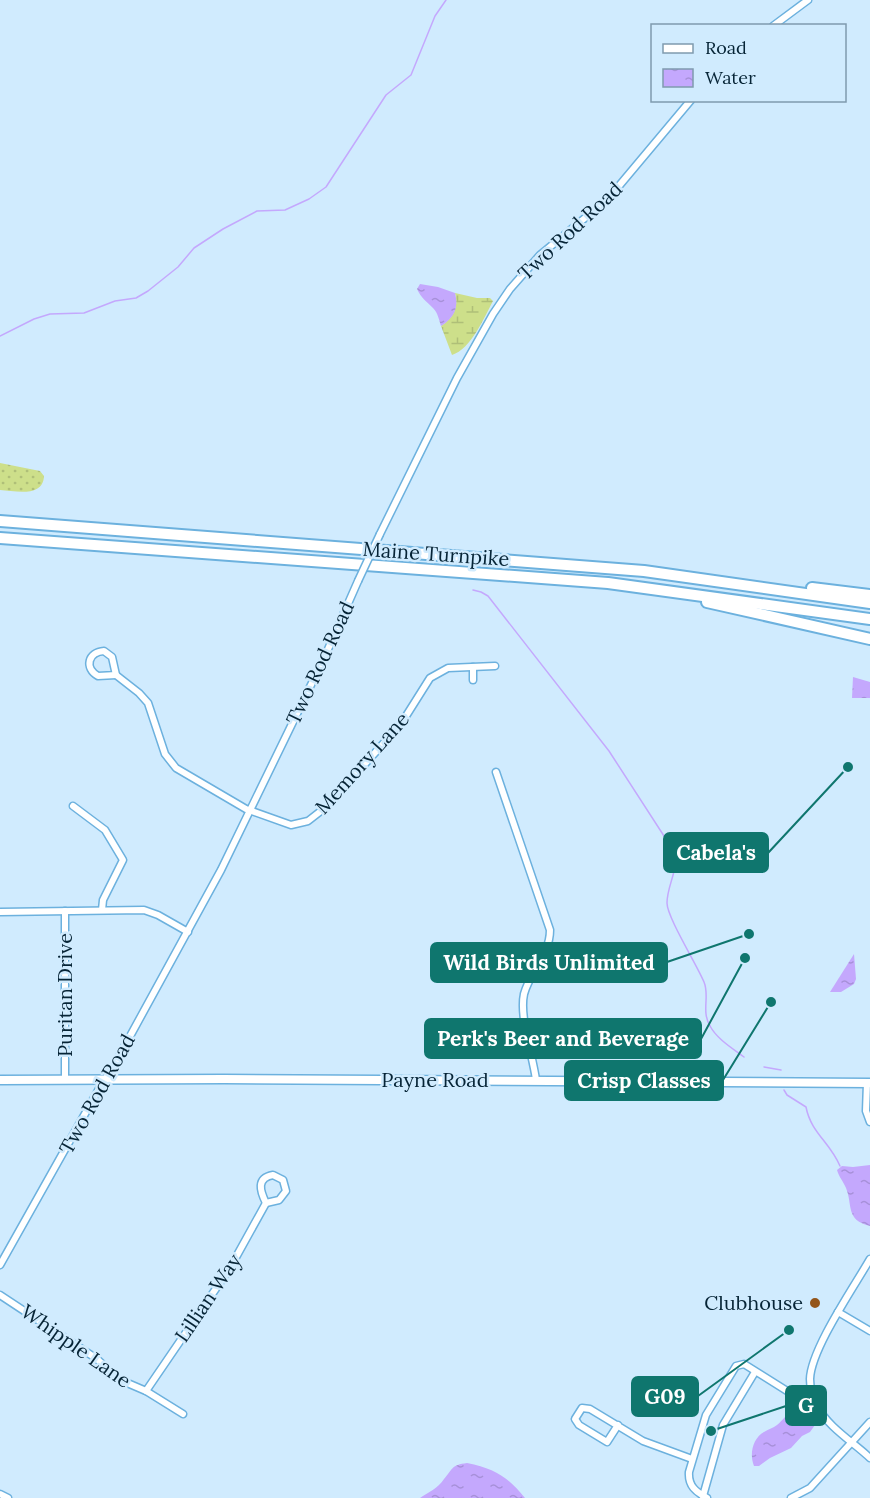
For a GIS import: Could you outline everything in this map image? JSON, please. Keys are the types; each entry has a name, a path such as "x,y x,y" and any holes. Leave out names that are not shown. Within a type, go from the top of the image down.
{"highway":[{"name":"Maine Turnpike","path":"0,521 644,571 870,603"},
{"name":"Maine Turnpike","path":"0,538 648,588 870,619"},
{"path":"791,592 808,587 870,595"},
{"path":"648,588 870,639"}],"main road":[{"name":"Payne Road","path":"0,1080 536,1080 868,1083"}],"street":[{"path":"776,24 808,0"},
{"name":"Two Rod Road","path":"0,1265 188,932 250,811 457,378 506,295 540,255 608,199 689,102"},
{"path":"101,651 110,654 116,675 100,676 92,673 88,663 92,655 101,651"},
{"name":"Memory Lane","path":"116,675 148,703 165,754 173,765 191,778 250,811 287,824 300,824 314,817 401,724 430,678 448,668 495,666"},
{"path":"473,667 473,680"},
{"path":"496,772 550,930 548,947 527,986 523,1000 524,1018 536,1080"},
{"path":"73,806 105,830 123,861 103,900 102,910"},
{"name":"Puritan Drive","path":"65,911 65,1079"},
{"path":"0,912 150,911 188,932"},
{"path":"868,1083 866,1111 870,1122"},
{"name":"Lillian Way","path":"146,1391 230,1268 266,1203 279,1200 285,1194 285,1183 279,1176 267,1176 261,1182 260,1191 266,1203"},
{"path":"870,1259 838,1312 813,1363 810,1380 813,1396 823,1415 870,1458"},
{"name":"Whipple Lane","path":"0,1294 97,1359 118,1379 146,1391 183,1414"},
{"path":"838,1312 870,1331"},
{"path":"755,1372 723,1425 705,1497 692,1487 688,1479 692,1460 706,1415 738,1364 742,1364 795,1396 802,1398 813,1396"},
{"path":"618,1425 607,1442 579,1425 575,1419 580,1410 586,1407 618,1425 646,1442 692,1460"},
{"path":"791,1498 810,1488 870,1422"},
{"path":"0,1494 8,1498"}],"green space":[{"path":"455,293 477,298 490,298 493,301 471,340 459,352 452,355 441,326 454,312"},
{"path":"0,463 40,471 44,476 42,483 39,488 27,492 0,490"}],"water":[{"path":"420,284 455,293 454,312 441,326 435,310 417,289"},
{"path":"853,677 870,682 870,698 852,698"},
{"path":"854,954 856,979 854,984 841,992 830,992"},
{"path":"870,1165 870,1226 853,1216 846,1188 837,1170 842,1166"},
{"path":"791,1411 806,1413 815,1425 791,1448 759,1466 754,1466 752,1452 757,1438 777,1425"},
{"path":"467,1463 500,1475 525,1498 420,1498 439,1485 455,1466"}],"waterway":[{"path":"0,336 34,319 50,314 84,313 115,301 136,298 178,267 194,248 223,229 257,211 285,210 309,199 326,187 386,95 411,75 435,16 446,0"},
{"path":"473,590 488,596 609,751 675,853 675,866 667,897 668,910 706,987 706,1015 710,1026 721,1039 744,1057"},
{"path":"764,1067 781,1070"},
{"path":"784,1090 787,1095 806,1107 816,1131 840,1166"}],"place":[{"name":"Cabela's","path":"848,767"},
{"name":"Wild Birds Unlimited","path":"749,934"},
{"name":"Perk's Beer and Beverage","path":"745,958"},
{"name":"Crisp Classes","path":"771,1002"},
{"name":"Clubhouse","path":"815,1303"},
{"name":"G09","path":"789,1330"},
{"name":"G","path":"711,1431"}]}
